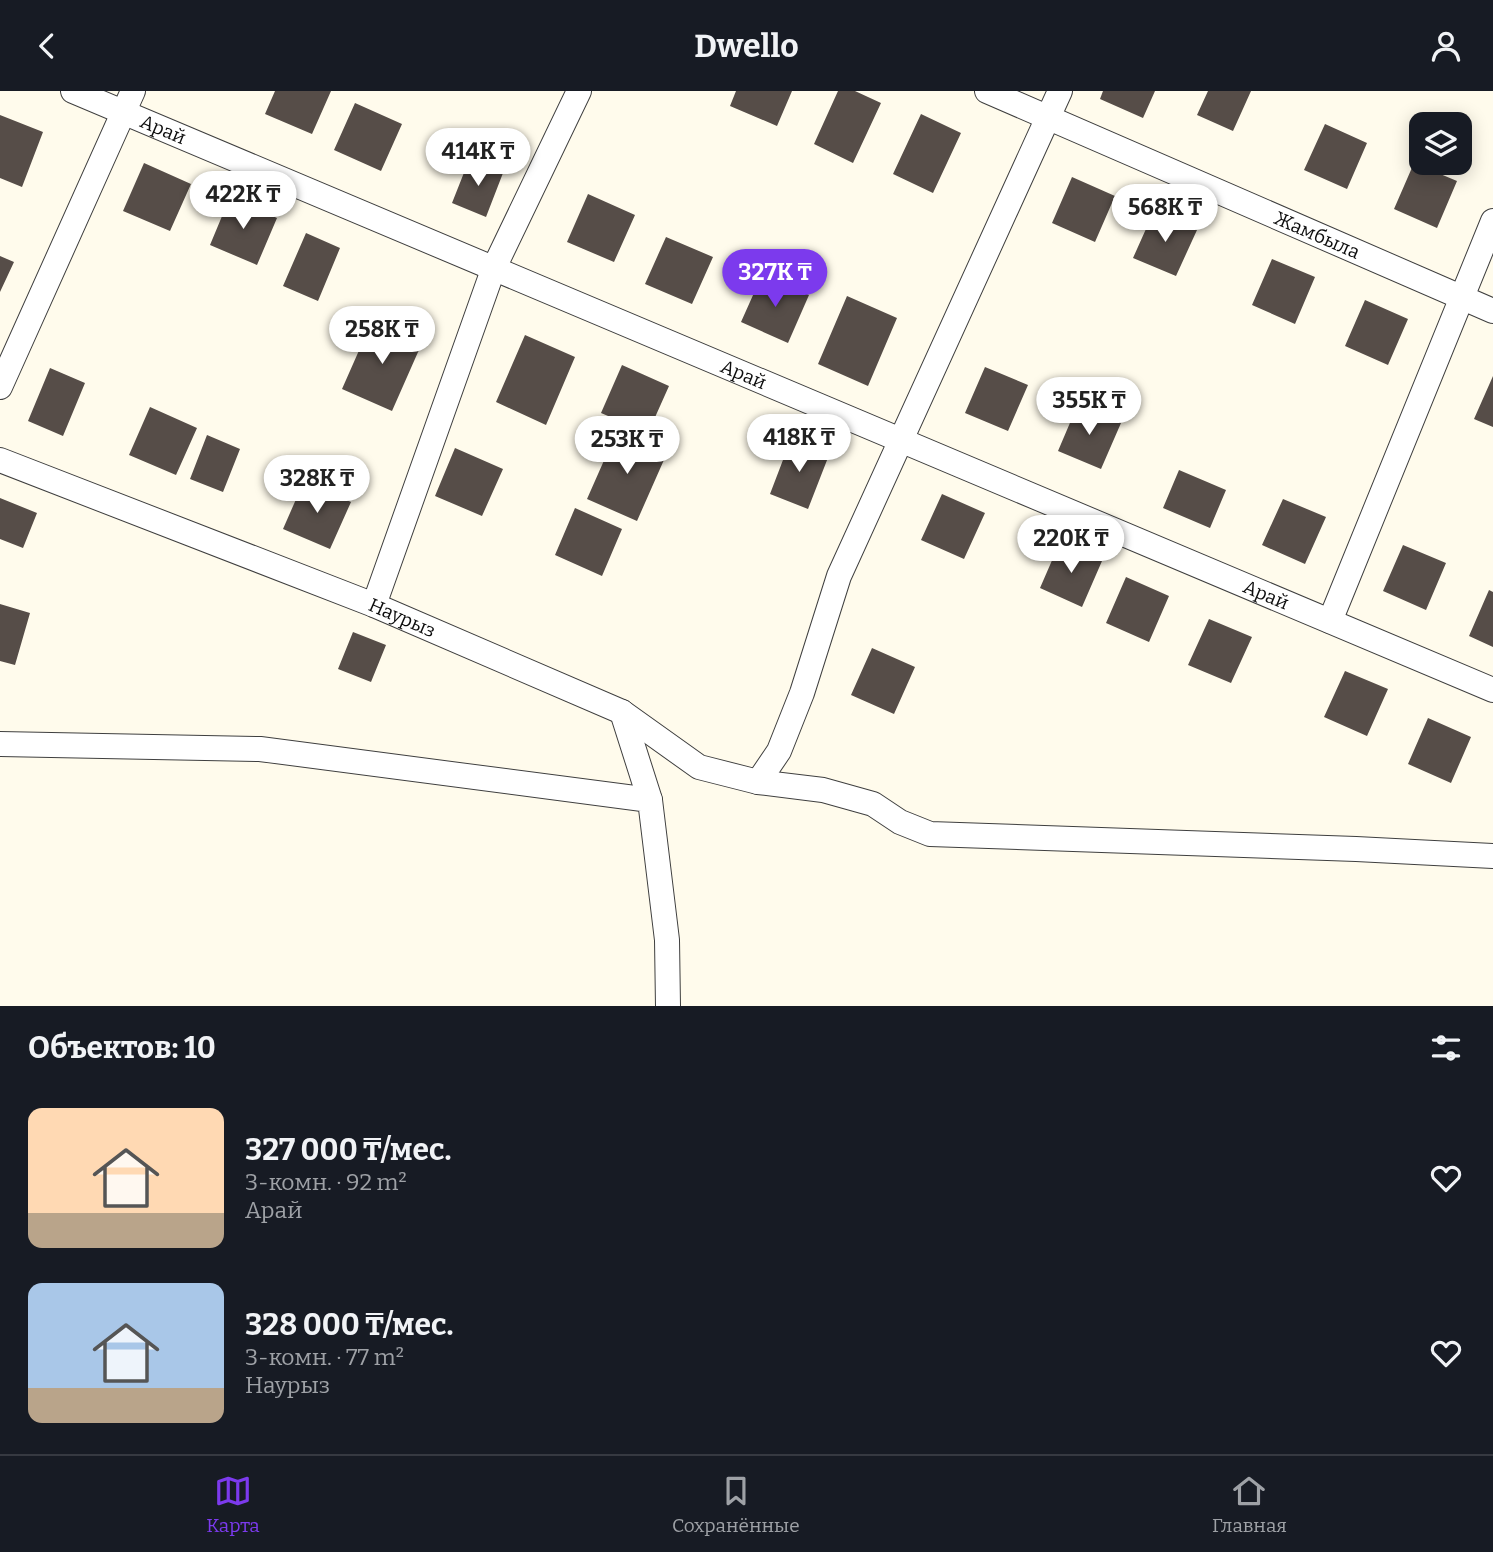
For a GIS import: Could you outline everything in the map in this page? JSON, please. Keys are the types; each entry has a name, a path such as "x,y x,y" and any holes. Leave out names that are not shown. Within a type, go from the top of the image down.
{"street":[{"name":"Арай","path":"73,91 128,102 493,270 1493,690"},
{"path":"374,605 493,270 579,91"},
{"name":"Жамбыла","path":"987,91 1493,311"},
{"path":"758,782 779,751 802,692 839,576 1060,91"},
{"path":"0,387 128,102"},
{"path":"1330,621 1493,221"},
{"name":"Наурыз","path":"0,460 374,605 622,712 699,767 758,782 823,790 873,804 900,822 930,834 1493,856"},
{"path":"622,712 650,800 667,940 667,1006"},
{"path":"0,744 260,749 650,800"}],"building":[{"path":"275,91 331,91 312,134 265,114"},
{"path":"736,91 792,91 777,126 730,106"},
{"path":"838,91 855,91 881,103 853,163 814,144"},
{"path":"1103,91 1155,91 1143,118 1100,99"},
{"path":"1208,91 1251,91 1233,131 1197,115"},
{"path":"355,103 402,124 381,171 334,150"},
{"path":"921,114 961,133 933,193 893,174"},
{"path":"0,115 43,132 22,187 0,178"},
{"path":"1325,124 1367,143 1347,189 1304,170"},
{"path":"469,160 503,173 486,217 452,203"},
{"path":"144,163 191,184 170,231 123,211"},
{"path":"1409,174 1443,175 1457,181 1437,228 1394,209"},
{"path":"1072,177 1115,196 1095,242 1052,223"},
{"path":"588,194 635,215 614,262 567,242"},
{"path":"230,197 277,218 257,265 210,245"},
{"path":"1154,211 1197,230 1176,276 1133,258"},
{"path":"306,233 340,248 318,301 283,286"},
{"path":"666,237 713,257 692,304 645,284"},
{"path":"0,256 14,262 0,292"},
{"path":"1272,259 1315,277 1295,324 1252,305"},
{"path":"762,275 809,295 788,343 741,322"},
{"path":"847,296 897,318 868,386 818,364"},
{"path":"1365,300 1408,319 1388,365 1345,346"},
{"path":"372,321 422,343 392,411 342,389"},
{"path":"525,335 575,357 546,425 496,402"},
{"path":"622,365 669,386 648,433 601,413"},
{"path":"985,367 1028,385 1008,431 965,413"},
{"path":"50,368 85,383 63,436 28,421"},
{"path":"1493,376 1493,427 1474,419"},
{"path":"1078,404 1121,423 1101,469 1058,451"},
{"path":"150,407 197,428 176,475 129,455"},
{"path":"617,431 667,453 637,521 587,499"},
{"path":"207,435 240,449 223,492 190,479"},
{"path":"791,439 829,455 808,509 770,494"},
{"path":"455,448 503,469 482,516 435,496"},
{"path":"1179,470 1226,490 1210,528 1163,508"},
{"path":"304,481 351,502 330,549 283,529"},
{"path":"942,494 985,513 964,559 921,540"},
{"path":"0,498 37,513 23,548 0,539"},
{"path":"1283,499 1326,517 1305,564 1262,545"},
{"path":"575,508 622,529 602,576 555,555"},
{"path":"1060,542 1102,561 1082,607 1040,588"},
{"path":"1403,545 1446,563 1426,610 1383,591"},
{"path":"1126,577 1169,596 1149,642 1106,623"},
{"path":"1489,590 1493,592 1493,647 1469,636"},
{"path":"0,604 30,613 15,665 0,661"},
{"path":"1209,619 1252,637 1231,683 1188,665"},
{"path":"353,632 386,645 371,682 338,669"},
{"path":"872,648 915,667 894,714 851,695"},
{"path":"1345,671 1388,689 1367,736 1324,717"},
{"path":"1428,718 1471,737 1451,783 1408,764"}]}
